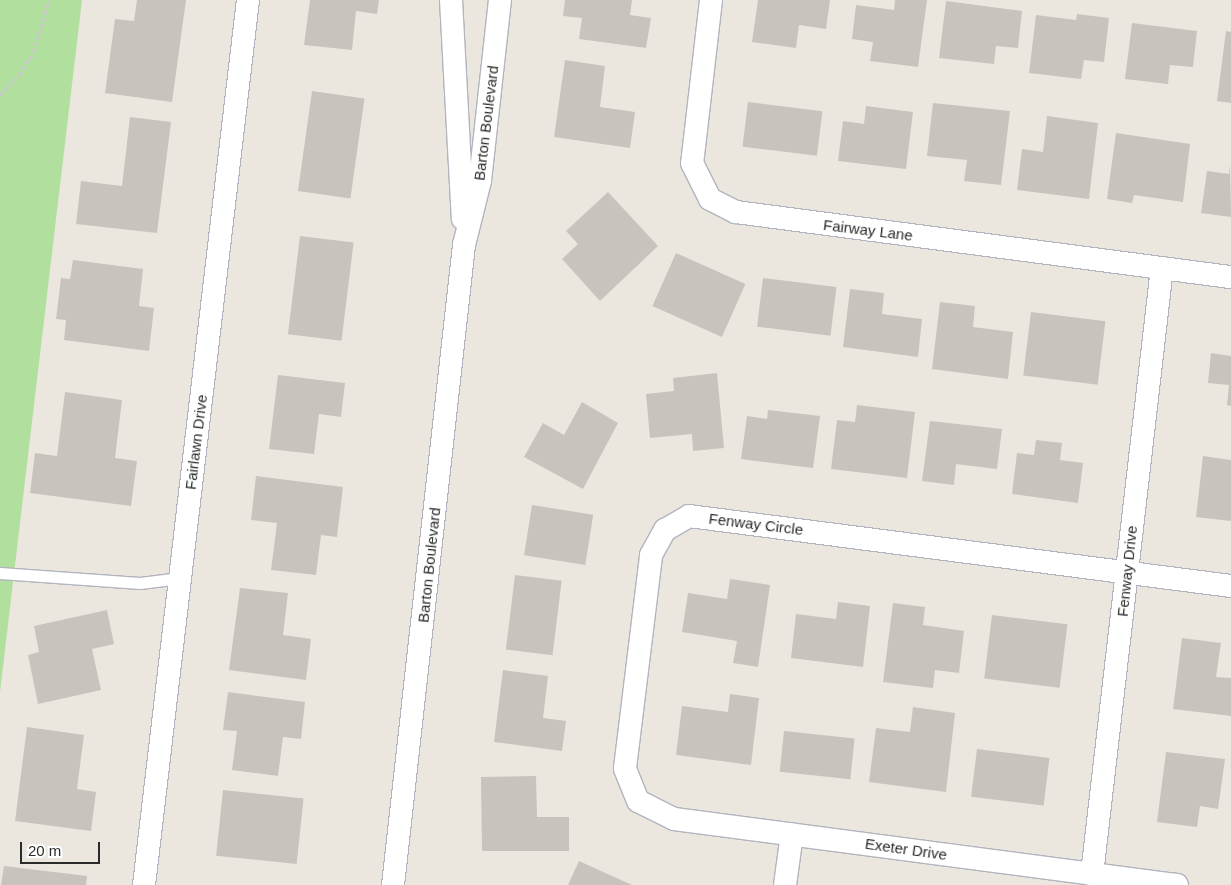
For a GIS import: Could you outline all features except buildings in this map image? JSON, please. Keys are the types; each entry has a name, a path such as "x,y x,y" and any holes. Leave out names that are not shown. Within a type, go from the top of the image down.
{"street":[{"name":"Fairlawn Drive","path":"144,885 248,0"},
{"name":"Barton Boulevard","path":"451,0 464,245"},
{"name":"Barton Boulevard","path":"392,885 464,245 480,181 500,0"},
{"name":"Fairway Lane","path":"710,0 692,163 710,198 736,212 1231,277"},
{"name":"Fenway Drive","path":"1092,874 1162,268"},
{"name":"Fenway Circle","path":"638,801 625,768 651,555 665,530 689,516 1231,586"},
{"name":"Exeter Drive","path":"638,801 674,819 1177,885"},
{"path":"785,885 792,834"}],"lane":[{"path":"0,573 140,583 180,578"}],"path":[{"path":"0,95 19,75 34,52 43,27 49,0"}],"green space":[{"path":"0,0 82,0 0,692"}]}
